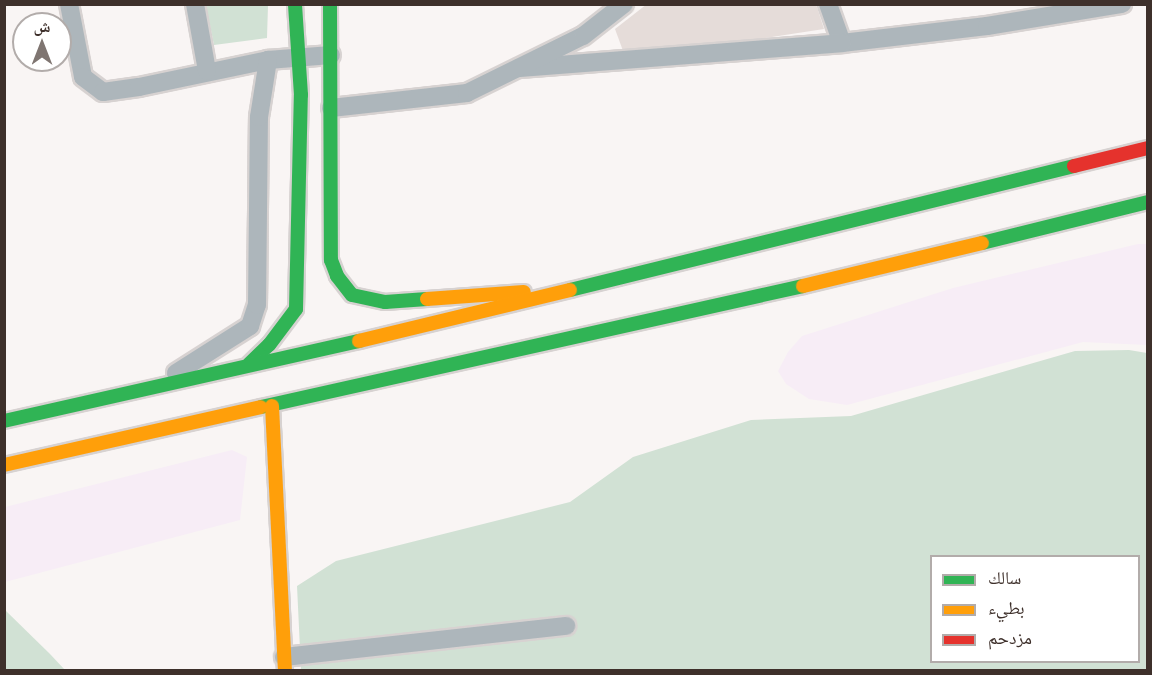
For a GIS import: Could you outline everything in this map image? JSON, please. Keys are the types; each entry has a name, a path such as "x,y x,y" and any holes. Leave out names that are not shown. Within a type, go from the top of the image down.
{"main road":[{"path":"249,364 269,345 296,309 300,107 295,4"},
{"path":"330,4 331,260 336,276 352,295 385,302 500,293 563,292"},
{"path":"4,421 249,364 299,355 1148,148"},
{"path":"4,465 860,273 1148,202"},
{"path":"272,406 285,664"}],"street":[{"path":"69,4 83,77 103,92 139,87 268,60 331,55"},
{"path":"195,4 207,71"},
{"path":"331,108 468,93 583,36 624,4"},
{"path":"828,4 842,43"},
{"path":"519,68 842,43 987,26 1122,4"},
{"path":"151,388 200,360 250,326 257,305 259,117 268,60"},
{"path":"285,664 566,626"}],"shaded area":[{"path":"1138,244 1147,244 1147,345 1083,342 847,405 809,399 786,384 778,371 788,352 802,336 953,288"},
{"path":"232,450 247,457 240,520 5,582 5,507"}],"green space":[{"path":"206,5 268,5 267,38 214,45"},
{"path":"1129,350 1147,353 1147,670 301,670 297,586 336,561 570,502 633,457 751,420 851,416 1075,351"},
{"path":"4,609 50,654 65,670 5,670"}],"building":[{"path":"647,4 816,4 824,29 626,59 615,29"}],"traffic: fast":[{"path":"249,364 269,345 296,309 301,95 295,4"},
{"path":"330,4 331,260 337,276 352,295 385,302 427,299"},
{"path":"570,290 1074,166"},
{"path":"982,243 1148,202"},
{"path":"261,407 803,286"},
{"path":"4,421 359,341"}],"traffic: slow":[{"path":"803,286 982,243"},
{"path":"359,341 570,290"},
{"path":"427,299 524,292"},
{"path":"272,406 285,670"},
{"path":"4,465 261,407"}],"traffic: jam":[{"path":"1074,166 1148,148"}]}
